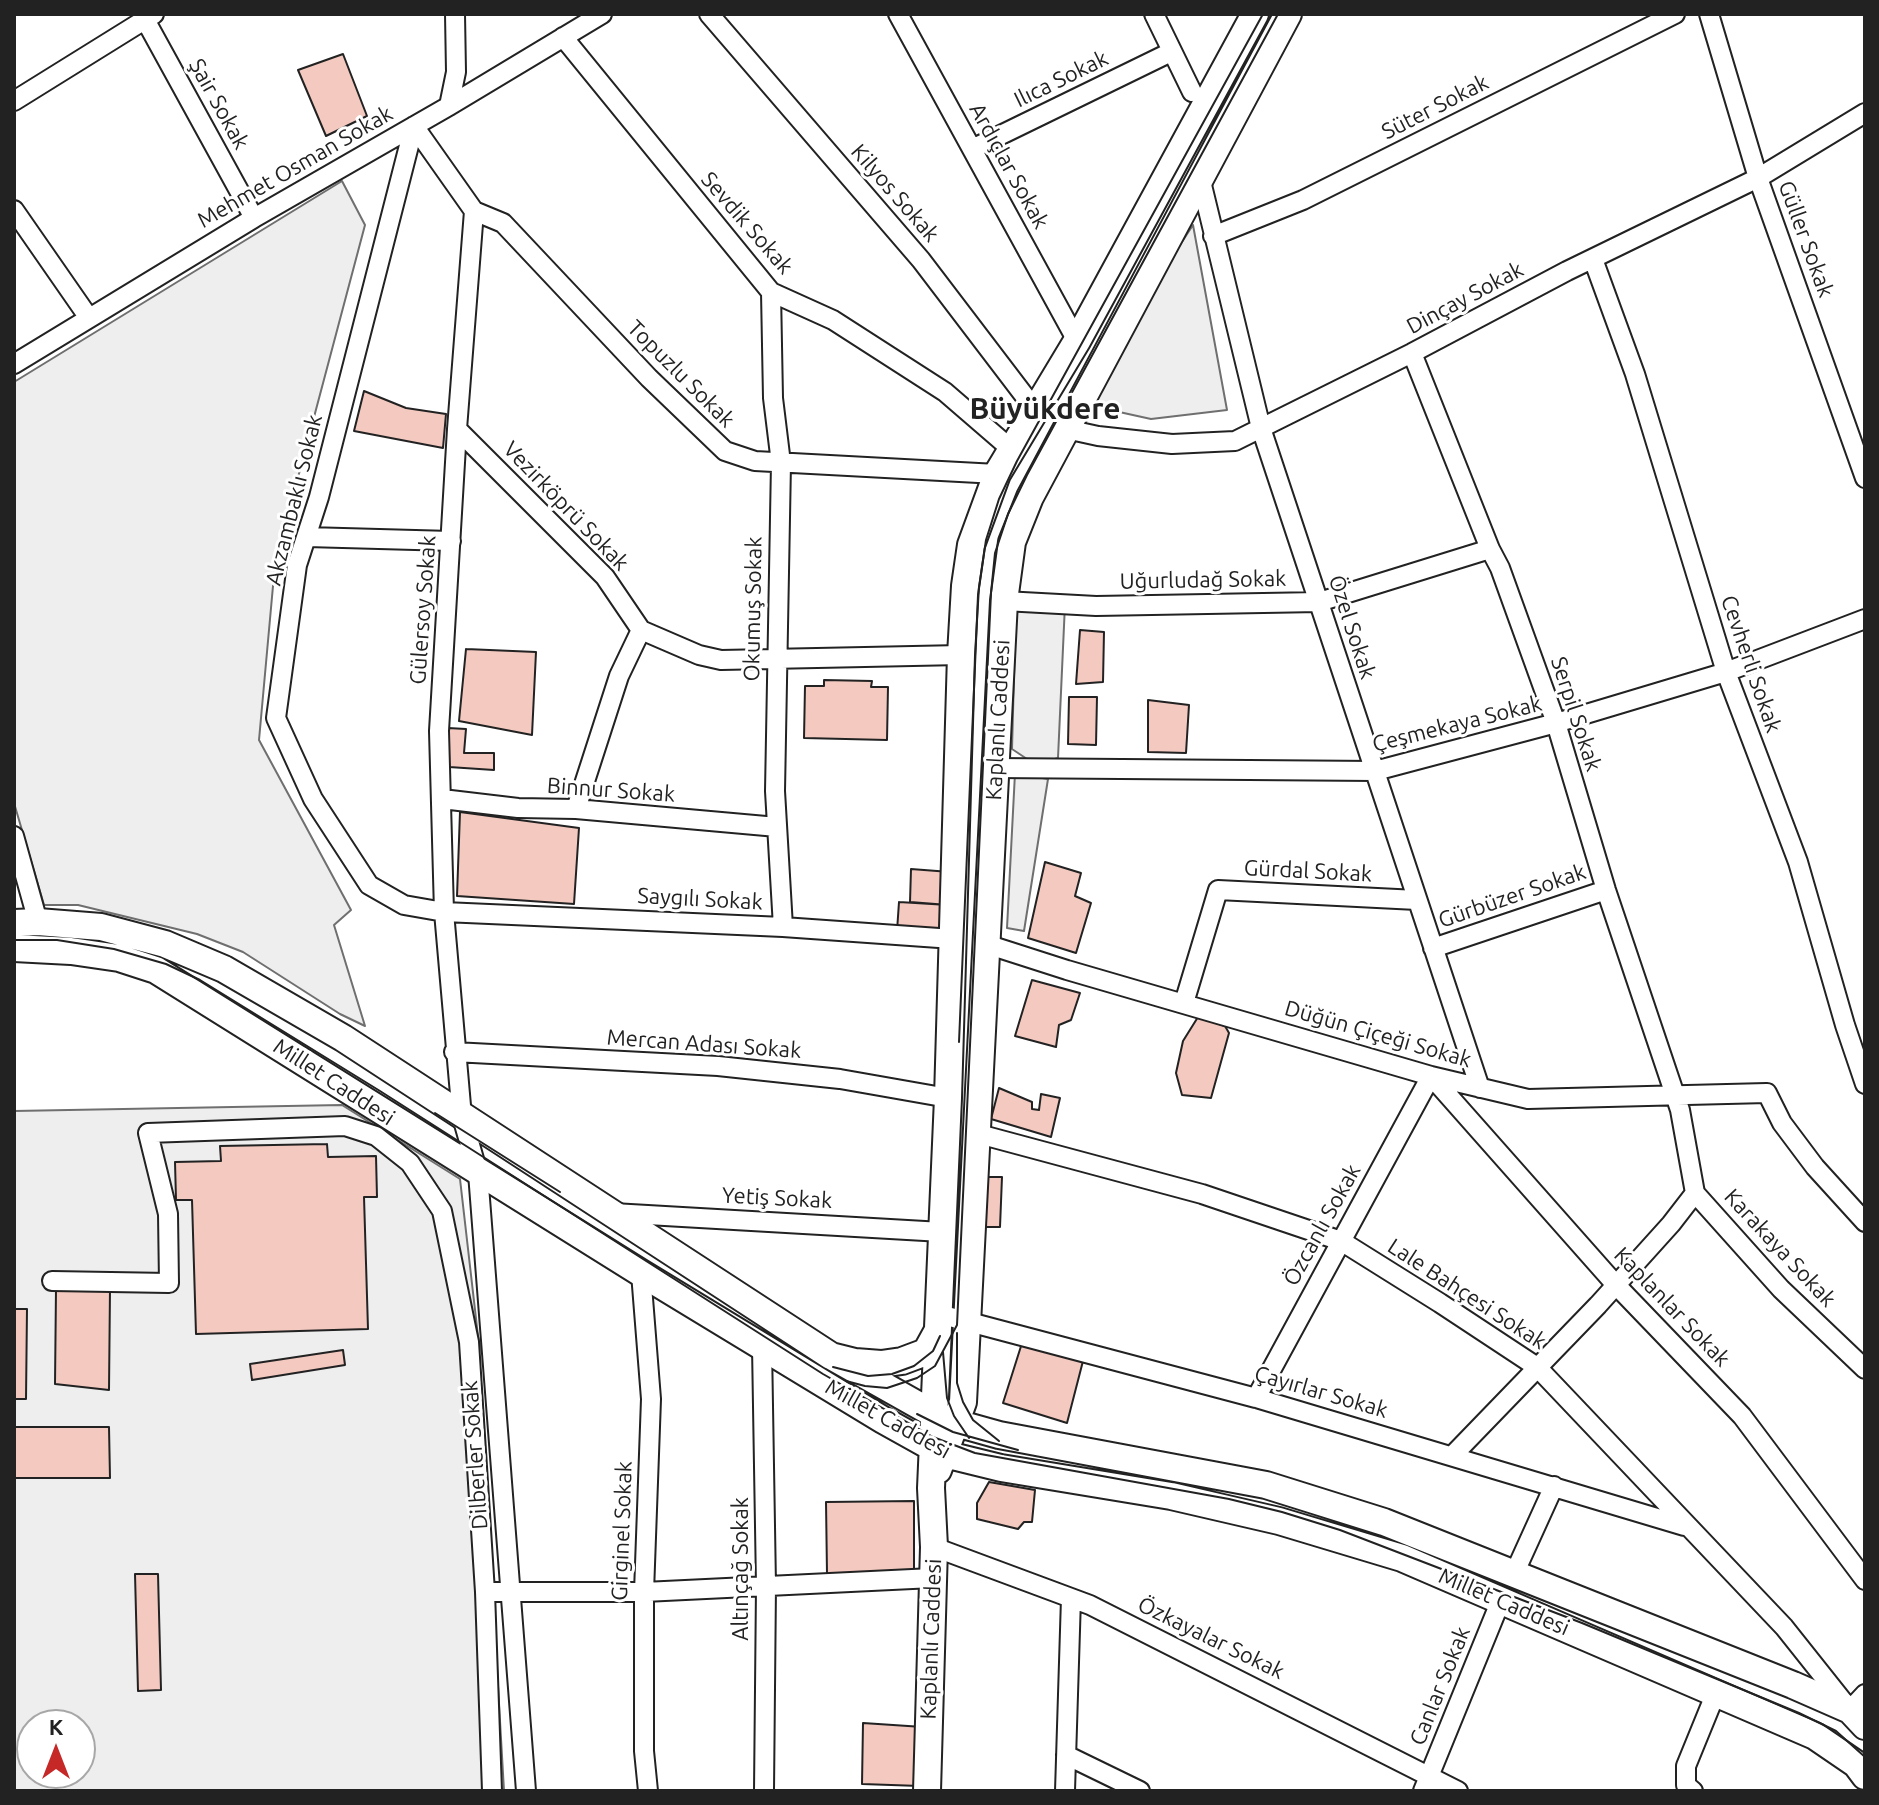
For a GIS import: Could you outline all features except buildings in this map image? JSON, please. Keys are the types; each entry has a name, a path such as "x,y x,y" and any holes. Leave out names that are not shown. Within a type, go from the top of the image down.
{"main road":[{"name":"Kaplanlı Caddesi","path":"927,1791 934,1547 931,1488 945,1419 938,1323 961,655 971,545 997,474 1077,341 1255,14"},
{"name":"Kaplanlı Caddesi","path":"945,1419 963,1402 1004,601 1012,542 1030,497 1288,14"},
{"name":"Millet Caddesi","path":"26,922 101,927 165,944 224,969 343,1038 831,1356 945,1419 999,1435 1266,1485 1384,1522 1860,1710"},
{"name":"Millet Caddesi","path":"14,948 71,951 119,958 156,970 478,1173 938,1451 1001,1468 1171,1496 1279,1521 1402,1558 1815,1736 1856,1764 1865,1776"},
{"name":"Millet Caddesi","path":"831,1356 881,1364 902,1361 926,1352 938,1323"}],"street":[{"path":"449,106 456,72 455,14"},
{"name":"Mehmet Osman Sokak","path":"14,364 254,218 602,14"},
{"name":"Kilyos Sokak","path":"709,14 921,260 1036,411"},
{"name":"Ardıçlar Sokak","path":"899,14 1077,341"},
{"path":"1154,14 1192,92"},
{"name":"Süter Sokak","path":"1213,236 1303,200 1675,14"},
{"name":"Güller Sokak","path":"1709,14 1758,178 1865,478"},
{"path":"14,101 147,16"},
{"name":"Şair Sokak","path":"147,16 254,218"},
{"name":"Sevdik Sokak","path":"563,37 771,292 833,320 945,392 1011,449"},
{"name":"Ilıca Sokak","path":"972,149 1171,52"},
{"name":"Dinçay Sokak","path":"1066,429 1098,436 1172,444 1235,441 1758,178 1865,113"},
{"path":"414,126 474,211"},
{"name":"Akzambaklı Sokak","path":"414,126 319,497 297,565 276,718 313,799 369,885 404,905 444,912"},
{"name":"Özel Sokak","path":"1199,177 1261,428 1480,1088"},
{"path":"14,210 89,318"},
{"name":"Gülersoy Sokak","path":"462,1117 444,912 439,731 474,211"},
{"name":"Topuzlu Sokak","path":"474,211 503,223 649,378 725,451 755,461 997,474"},
{"name":"Cevherli Sokak","path":"1593,259 1635,374 1726,672 1798,862 1865,1084"},
{"name":"Okumuş Sokak","path":"771,292 773,398 781,463 775,791 783,927"},
{"name":"Serpil Sokak","path":"1412,353 1500,568 1556,723 1606,890 1676,1097 1695,1193"},
{"name":"Vezirköprü Sokak","path":"457,429 605,577 641,630"},
{"path":"307,537 451,541"},
{"name":"Uğurludağ Sokak","path":"1004,601 1096,606 1319,602 1490,549"},
{"name":"Çeşmekaya Sokak","path":"995,768 1375,771 1556,723 1726,672 1865,619"},
{"path":"576,809 619,676 641,630 699,655 721,660 961,655"},
{"name":"Binnur Sokak","path":"442,799 518,808 576,809 777,827"},
{"path":"14,836 26,922"},
{"name":"Gürdal Sokak","path":"1184,1003 1218,890 1417,900"},
{"name":"Gürbüzer Sokak","path":"1433,948 1606,890"},
{"name":"Saygılı Sokak","path":"444,912 783,927 953,939"},
{"name":"Düğün Çiçeği Sokak","path":"986,944 1431,1076 1528,1099 1767,1093 1782,1123 1815,1167 1865,1222"},
{"name":"Mercan Adası Sokak","path":"454,1052 718,1066 840,1079 948,1098"},
{"name":"Özcanlı Sokak","path":"1256,1398 1431,1076"},
{"name":"Kaplanlar Sokak","path":"1431,1076 1616,1285 1742,1416 1865,1580"},
{"name":"Dilberler Sokak","path":"462,1117 478,1173 526,1791"},
{"path":"52,1281 169,1283 168,1214 148,1133 345,1126 376,1136 410,1163 442,1211 469,1342 485,1592 492,1791"},
{"name":"Lale Bahçesi Sokak","path":"975,1133 1202,1194 1341,1241 1537,1367 1860,1710"},
{"path":"1453,1455 1616,1285 1695,1193"},
{"name":"Karakaya Sokak","path":"1695,1193 1781,1289 1865,1369"},
{"name":"Yetiş Sokak","path":"610,1213 942,1232"},
{"name":"Girginel Sokak","path":"641,1273 651,1399 644,1592 644,1751 648,1791"},
{"name":"Çayırlar Sokak","path":"938,1323 968,1320 1256,1398 1687,1527"},
{"name":"Altınçağ Sokak","path":"762,1346 766,1586 764,1791"},
{"path":"1514,1574 1554,1486"},
{"name":"Özkayalar Sokak","path":"934,1547 1071,1598 1271,1695 1426,1784 1458,1791"},
{"path":"485,1592 644,1592 933,1578"},
{"path":"1065,1791 1071,1598"},
{"name":"Canlar Sokak","path":"1426,1784 1501,1600"},
{"path":"1693,1791 1686,1785 1686,1766 1715,1695"},
{"path":"1066,1755 1140,1791"}],"shaded area":[{"path":"342,181 365,225 275,564 259,740 351,910 334,925 365,1026 340,1014 243,952 197,934 78,905 44,905 14,803 14,382"},
{"path":"1193,225 1227,410 1151,419 1092,406 1159,277"},
{"path":"1016,602 1065,604 1058,758 1036,765 1012,749"},
{"path":"1015,773 1048,779 1024,931 1007,928"},
{"path":"342,1105 460,1179 478,1336 504,1791 14,1791 14,1111"}],"tram line":[{"path":"959,1042 978,595 986,540 999,499 1017,461 1263,14"},
{"path":"846,1381 887,1388 917,1378 935,1366 957,1325 995,553 1008,514 1027,475 1278,14"},
{"path":"14,940 57,940 114,949 166,964 200,980 823,1374 933,1437 975,1453 1229,1499 1340,1530 1582,1623 1799,1713 1836,1731 1865,1757"},
{"path":"435,1113 560,1192"},
{"path":"957,1333 957,1383 963,1402 973,1420 999,1441"},
{"path":"833,1367 868,1376 892,1374 914,1366 933,1351 940,1336"},
{"path":"943,1352 947,1398 954,1416 969,1438"},
{"path":"917,1414 953,1432 1018,1450"}],"district":[{"name":"Büyükdere","path":"1045,409"}]}
